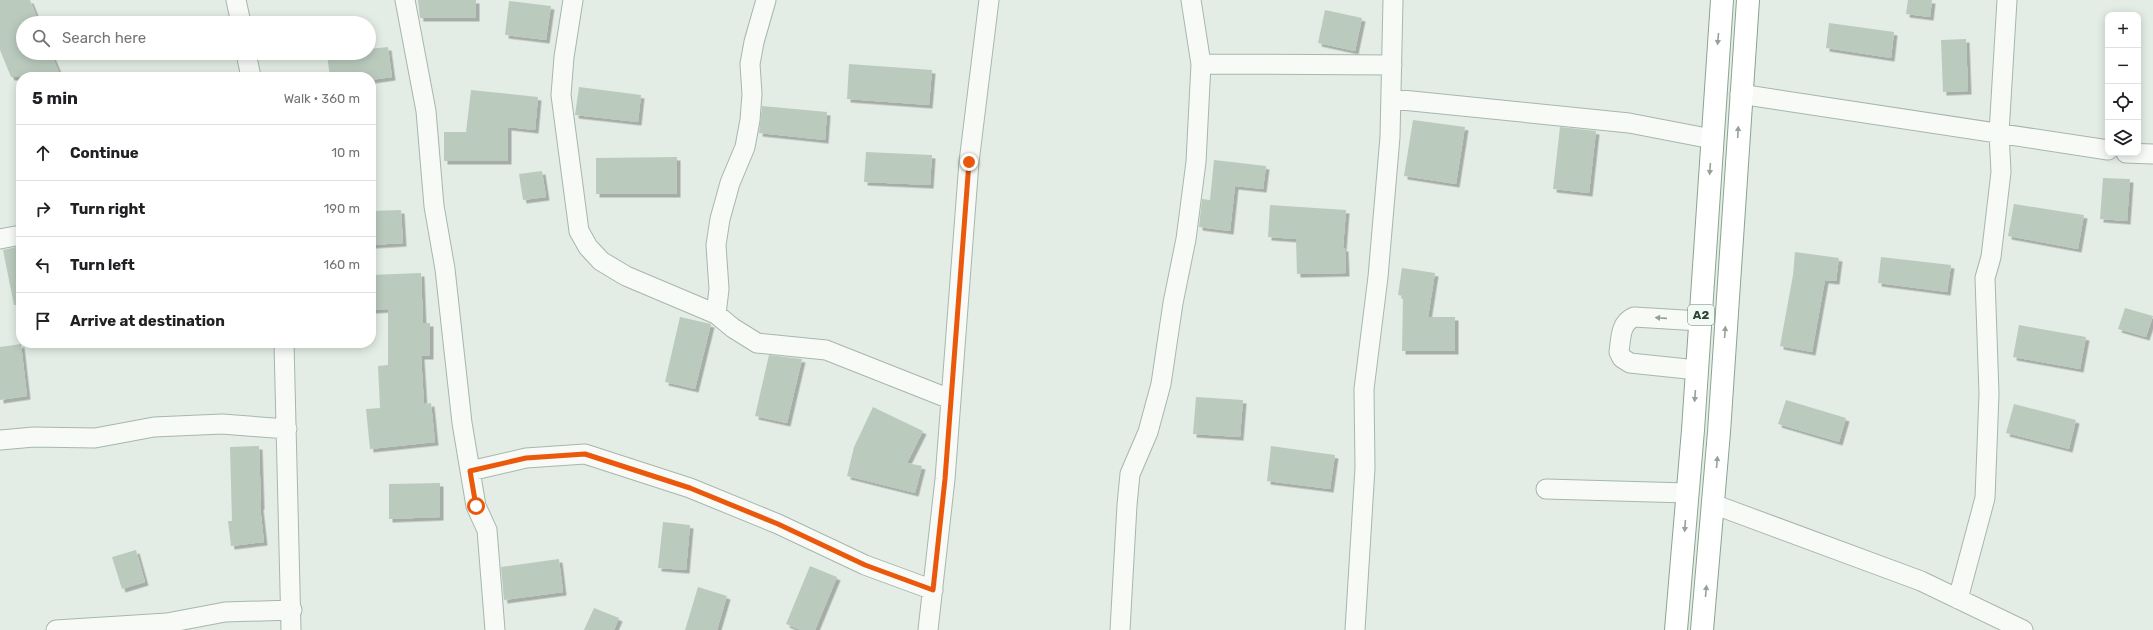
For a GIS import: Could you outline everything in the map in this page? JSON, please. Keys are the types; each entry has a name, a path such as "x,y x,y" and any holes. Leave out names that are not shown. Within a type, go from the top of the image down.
{"highway":[{"name":"A2","path":"1676,630 1697,370 1722,0"},
{"name":"A2","path":"1702,630 1714,504 1740,94 1748,0"}],"street":[{"path":"236,0 239,16"},
{"path":"405,0 426,111 434,206 445,269 462,423 476,506 487,530 495,630"},
{"path":"573,0 564,57 561,95 579,231 588,247 601,261 626,276 716,314 733,328 757,343 826,350 950,399"},
{"path":"716,314 719,289 716,245 718,232 730,183 745,146 750,120 752,94 750,64 754,42 766,0"},
{"path":"928,630 945,479 969,162 989,0"},
{"path":"1120,630 1130,474 1148,432 1161,384 1173,303 1186,239 1196,162 1201,64 1191,0"},
{"path":"1355,630 1365,468 1364,389 1378,277 1392,99 1392,0"},
{"path":"1958,599 1985,498 1989,394 1986,278 1991,257 2001,172 1999,133 2007,0"},
{"path":"247,60 250,72"},
{"path":"1201,64 1392,65"},
{"path":"1740,94 2105,150"},
{"path":"1392,99 1628,123 1712,139"},
{"path":"2141,154 2153,154"},
{"path":"0,239 16,236"},
{"path":"1697,370 1630,362 1622,358 1618,352 1623,326 1628,320 1634,317 1700,321"},
{"path":"284,348 287,511 292,630"},
{"path":"0,440 34,437 95,438 154,426 222,424 286,429"},
{"path":"470,471 526,458 585,454 690,488 778,524 865,565 933,590"},
{"path":"1546,489 1687,493"},
{"path":"1714,504 1921,581 2023,630"},
{"path":"56,630 167,623 225,612 292,610"}],"building":[{"path":"0,0 30,0 36,16 16,16 16,60 54,60 59,72 16,72 16,77 11,77 0,50"},
{"path":"418,0 476,0 476,18 420,18"},
{"path":"1908,0 1932,0 1930,17 1906,14"},
{"path":"509,1 551,6 546,40 505,35"},
{"path":"1325,10 1362,18 1355,51 1318,43"},
{"path":"1829,23 1894,32 1891,58 1826,48"},
{"path":"1966,39 1968,91 1943,92 1941,40"},
{"path":"388,47 392,77 376,79 376,72 329,72 328,60 376,60 376,48"},
{"path":"849,64 932,70 929,105 847,99"},
{"path":"579,87 641,95 638,122 575,115"},
{"path":"471,90 538,97 535,130 508,127 508,161 444,161 444,132 466,132"},
{"path":"762,106 827,112 825,140 759,133"},
{"path":"1413,120 1465,127 1456,184 1404,176"},
{"path":"1560,127 1596,131 1589,193 1553,189"},
{"path":"866,152 932,155 930,185 864,182"},
{"path":"677,157 677,194 596,194 596,158"},
{"path":"1214,160 1266,166 1263,189 1235,186 1230,231 1199,227 1202,199 1210,200"},
{"path":"542,171 546,197 523,200 519,174"},
{"path":"2103,178 2130,179 2127,221 2100,219"},
{"path":"2014,204 2084,215 2078,249 2008,236"},
{"path":"1270,205 1346,210 1343,248 1345,248 1346,273 1297,274 1296,239 1268,237"},
{"path":"401,210 403,243 376,245 376,211"},
{"path":"16,247 16,305 14,305 3,250"},
{"path":"1795,252 1839,258 1836,281 1825,280 1812,352 1780,346 1793,275"},
{"path":"1881,257 1951,265 1947,292 1878,283"},
{"path":"1402,268 1435,273 1428,317 1455,317 1455,351 1402,351 1403,296 1398,295"},
{"path":"421,273 423,323 430,323 430,356 421,356 424,404 431,403 435,442 370,449 366,409 380,408 378,366 388,365 388,309 376,310 376,275"},
{"path":"2125,308 2153,316 2146,337 2118,329"},
{"path":"680,317 711,324 695,389 665,382"},
{"path":"2019,325 2086,337 2080,369 2013,357"},
{"path":"16,345 16,348 21,348 27,396 0,400 0,347"},
{"path":"769,355 802,359 787,423 755,416"},
{"path":"1196,397 1243,400 1240,437 1193,434"},
{"path":"1786,400 1846,418 1839,442 1778,424"},
{"path":"2014,404 2076,420 2069,449 2006,433"},
{"path":"873,407 923,431 907,463 922,466 915,493 847,476 854,447"},
{"path":"259,446 260,506 264,542 231,546 228,521 232,521 230,447"},
{"path":"1271,446 1335,455 1330,489 1267,481"},
{"path":"440,483 440,517 389,519 389,484"},
{"path":"663,522 690,525 686,570 658,568"},
{"path":"136,550 145,582 122,589 112,557"},
{"path":"559,559 563,592 504,600 501,567"},
{"path":"810,566 837,577 815,630 801,630 786,624"},
{"path":"698,587 727,596 717,630 685,630"},
{"path":"594,608 619,618 614,630 584,630"}],"route":[{"path":"476,506 470,471 526,458 585,454 690,488 778,524 865,565 933,590 945,479 951,380 969,162"}]}
